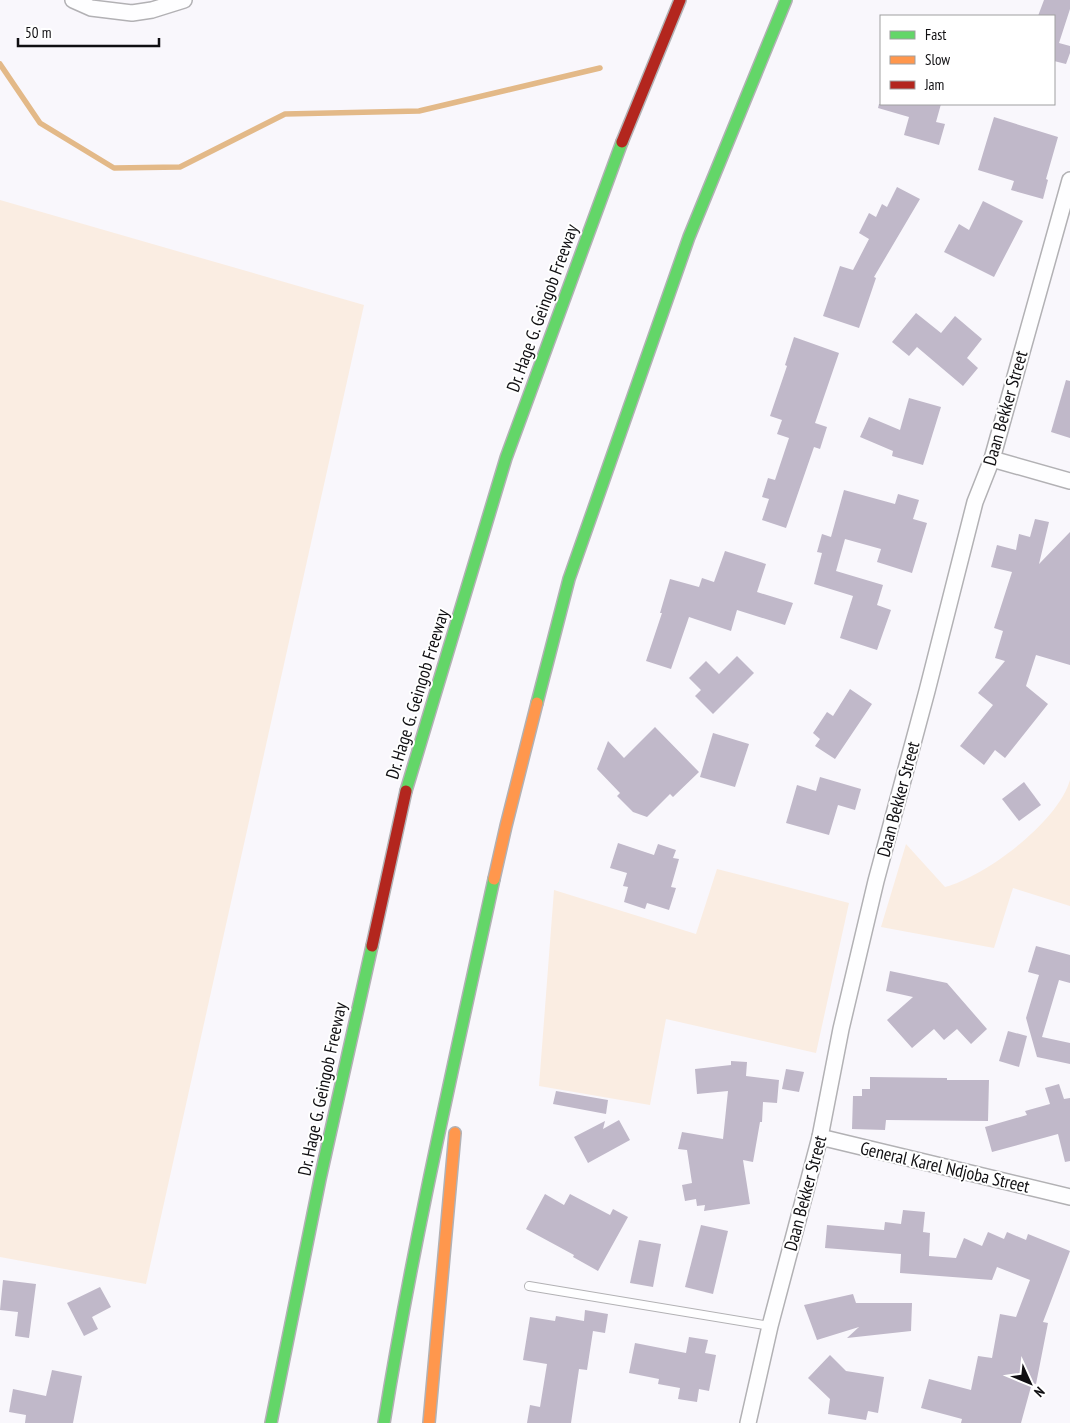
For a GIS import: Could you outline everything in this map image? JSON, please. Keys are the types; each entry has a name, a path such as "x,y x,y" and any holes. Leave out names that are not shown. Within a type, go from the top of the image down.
{"highway":[{"name":"Dr. Hage G. Geingob Freeway","path":"271,1420 320,1179 405,796 506,458 631,119 680,0"},
{"path":"384,1423 398,1338 465,1012 506,826 569,579 689,237 786,0"},
{"path":"458,1100 465,1012"},
{"path":"429,1423 456,1120"}],"street":[{"path":"73,0 91,8 132,13 152,10 184,0"},
{"name":"Daan Bekker Street","path":"748,1423 770,1326 820,1137 841,1029 876,881 928,691 975,502 992,459 1070,180"},
{"path":"992,459 1070,481"},
{"name":"General Karel Ndjoba Street","path":"820,1137 1070,1197"}],"lane":[{"path":"529,1286 770,1326"}],"shaded area":[{"path":"0,200 364,305 146,1284 0,1257"},
{"path":"1070,780 1070,906 1013,888 994,948 881,927 906,844 945,887 962,881 999,859 1036,829 1063,796"},
{"path":"717,869 849,903 816,1053 666,1019 650,1105 539,1086 554,890 696,934"}],"building":[{"path":"1044,0 1070,0 1070,9 1059,43 1070,46 1070,53 1066,64 1055,61 1055,15 1038,15"},
{"path":"879,104 941,105 936,122 945,124 939,145 904,135 909,117 878,108"},
{"path":"994,117 1058,137 1046,179 1048,180 1043,199 1011,190 1014,181 978,170"},
{"path":"897,187 920,199 874,277 876,278 859,328 823,316 840,266 853,270 869,239 859,233 869,213 876,217 882,204 887,207"},
{"path":"983,201 1023,221 994,277 944,252 959,224 969,230"},
{"path":"916,313 941,333 955,316 982,339 967,358 978,368 963,386 917,347 909,356 892,342"},
{"path":"794,337 839,353 815,423 827,427 820,449 814,447 786,528 762,520 769,499 762,497 768,478 775,480 789,438 777,434 782,420 770,416 787,366 785,365"},
{"path":"1066,380 1070,381 1070,438 1051,432"},
{"path":"909,398 941,407 923,465 892,456 893,451 860,437 869,417 900,430"},
{"path":"844,490 895,504 898,494 919,500 913,519 927,523 912,573 877,562 881,549 845,539 836,571 883,585 877,605 891,610 877,650 840,638 853,596 814,584 822,553 817,552 822,534 831,537"},
{"path":"1035,519 1049,522 1039,564 1070,532 1070,665 1036,655 1026,686 1048,704 1005,758 995,750 984,765 960,746 993,705 978,693 1005,661 995,658 1003,631 994,628 1012,572 991,567 997,545 1016,550 1019,534 1030,537"},
{"path":"725,551 766,564 757,592 793,603 785,625 737,610 731,631 689,617 671,669 646,661 662,613 660,613 670,579 699,587 702,578 714,582"},
{"path":"737,656 754,673 713,714 695,696 701,690 689,678 706,661 719,674"},
{"path":"850,689 872,704 835,759 815,746 820,739 813,733 827,712 833,716"},
{"path":"655,727 699,772 673,797 670,794 647,817 633,812 617,796 620,793 597,769 608,741 624,758"},
{"path":"713,733 749,744 735,787 700,777"},
{"path":"820,777 861,789 855,810 838,805 829,835 786,823 797,785 816,791"},
{"path":"1024,782 1041,805 1019,821 1002,799"},
{"path":"618,843 654,855 658,844 676,850 673,858 679,859 671,887 676,888 669,910 647,903 645,909 624,902 628,887 623,886 627,873 610,868"},
{"path":"1036,946 1070,955 1070,983 1059,980 1042,1037 1070,1043 1070,1064 1037,1057 1026,1018 1039,975 1028,972"},
{"path":"890,971 947,983 987,1029 971,1044 957,1029 944,1040 934,1029 912,1048 887,1020 913,997 886,991"},
{"path":"1008,1031 1027,1036 1019,1067 999,1061"},
{"path":"731,1061 747,1062 746,1076 779,1080 777,1103 763,1102 762,1122 760,1122 753,1162 743,1160 750,1204 704,1211 705,1205 697,1206 696,1199 685,1201 682,1185 692,1183 687,1150 678,1149 682,1132 723,1139 728,1091 697,1094 695,1069 731,1065"},
{"path":"786,1069 804,1072 799,1092 782,1089"},
{"path":"870,1077 989,1080 988,1121 886,1120 885,1130 852,1129 853,1096 862,1096 862,1089 870,1089"},
{"path":"1059,1084 1064,1099 1070,1098 1070,1161 1065,1162 1058,1134 992,1152 985,1127 1027,1115 1025,1111 1050,1104 1045,1088"},
{"path":"556,1091 608,1100 606,1114 553,1104"},
{"path":"619,1120 630,1140 588,1163 574,1137 605,1121 603,1129"},
{"path":"545,1194 564,1205 570,1194 610,1215 613,1209 628,1217 598,1271 573,1257 574,1255 526,1229"},
{"path":"903,1210 925,1212 923,1232 930,1233 929,1256 956,1258 964,1238 982,1246 988,1232 1004,1239 1007,1232 1026,1240 1028,1234 1070,1251 1043,1322 1048,1323 1036,1384 1032,1383 1021,1423 961,1423 962,1419 921,1408 929,1379 971,1390 978,1356 992,1358 1000,1314 1016,1317 1030,1280 997,1267 992,1280 900,1273 901,1254 825,1248 827,1225 884,1230 885,1222 901,1224"},
{"path":"701,1225 728,1231 713,1294 685,1287"},
{"path":"639,1240 661,1244 653,1287 630,1283"},
{"path":"3,1280 36,1284 29,1338 15,1336 18,1312 0,1310"},
{"path":"100,1287 111,1307 92,1317 98,1329 84,1336 67,1303"},
{"path":"853,1294 856,1303 912,1303 911,1331 847,1338 859,1327 817,1340 804,1305"},
{"path":"585,1310 608,1314 605,1333 593,1331 587,1370 579,1369 571,1423 527,1423 530,1405 540,1407 547,1364 523,1360 530,1317 555,1321 556,1316 584,1321"},
{"path":"689,1337 708,1340 705,1353 716,1355 709,1391 699,1389 697,1402 678,1399 680,1388 658,1384 659,1379 629,1373 635,1343 686,1353"},
{"path":"830,1355 846,1371 884,1377 878,1413 868,1411 866,1420 828,1414 830,1399 808,1378"},
{"path":"52,1370 82,1376 73,1423 25,1423 26,1415 9,1412 13,1389 46,1396"}],"waterway":[{"path":"0,64 40,123 114,168 180,167 285,114 419,111 600,68"}],"traffic: fast":[{"path":"537,703 569,579 689,237 786,0"},
{"path":"406,791 506,458 622,142"},
{"path":"384,1423 421,1218 494,879"},
{"path":"271,1423 320,1179 372,946"}],"traffic: slow":[{"path":"494,879 537,703"},
{"path":"429,1423 455,1133"}],"traffic: jam":[{"path":"622,142 680,0"},
{"path":"372,946 406,791"}]}
